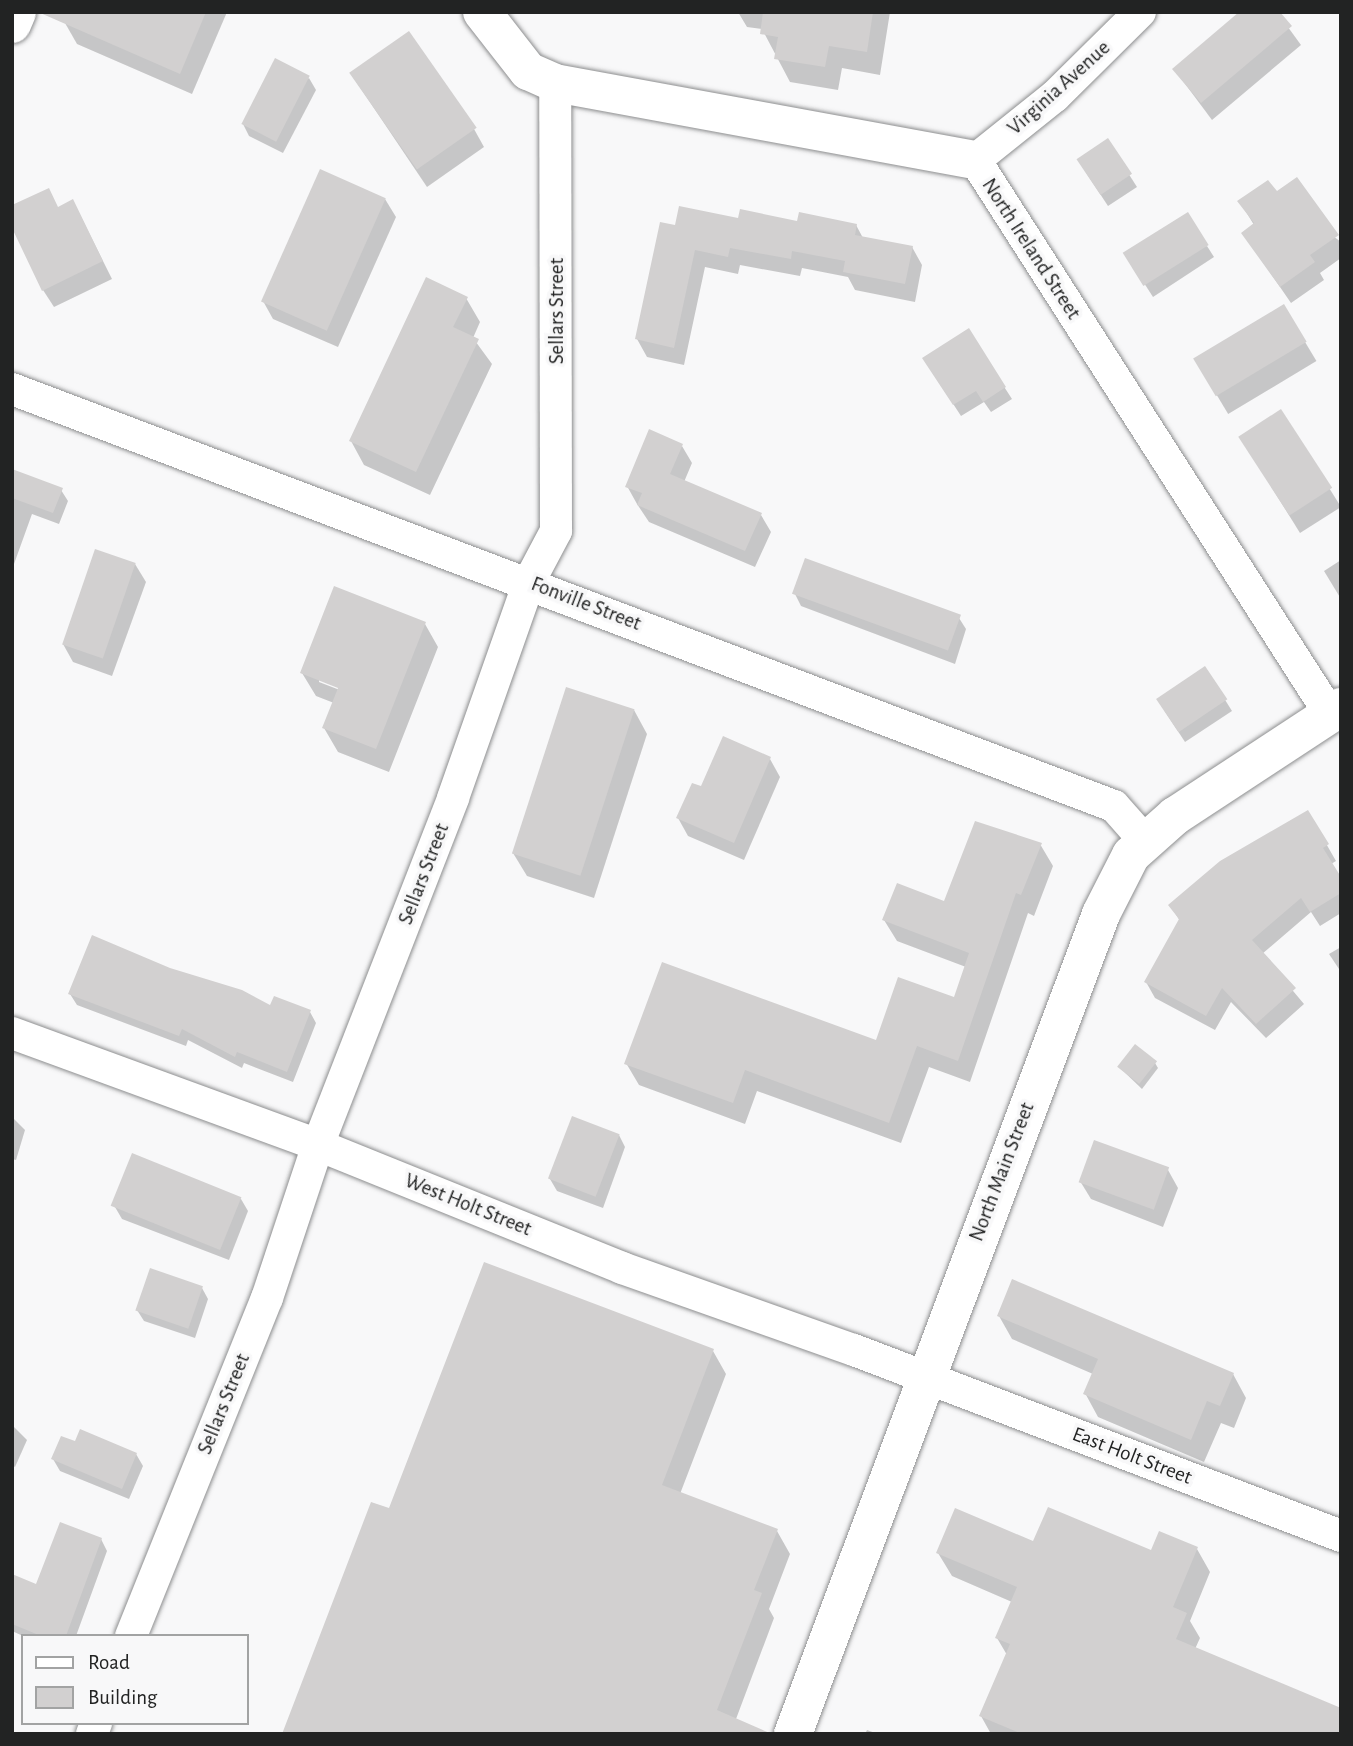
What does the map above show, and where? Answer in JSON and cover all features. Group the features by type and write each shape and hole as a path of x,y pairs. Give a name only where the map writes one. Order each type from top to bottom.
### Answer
{"street":[{"path":"12,24 17,12"},
{"name":"North Ireland Street","path":"482,12 528,71 555,83 975,160 1337,717"},
{"name":"Virginia Avenue","path":"975,160 1055,96 1140,12"},
{"name":"Sellars Street","path":"132,1634 267,1298 318,1145 453,798 529,582 559,522 555,83"},
{"name":"Fonville Street","path":"12,389 529,582 1114,806 1144,841"},
{"name":"North Main Street","path":"793,1734 924,1377 1101,914 1131,855 1144,841 1337,717"},
{"name":"West Holt Street","path":"12,1033 318,1145 622,1268 924,1377"},
{"name":"East Holt Street","path":"924,1377 1341,1535"}],"building":[{"path":"38,12 206,12 180,74"},
{"path":"763,12 873,12 867,52 829,46 825,67 774,59 778,37 760,34"},
{"path":"1239,12 1280,12 1292,26 1201,103 1172,69"},
{"path":"409,31 477,128 417,170 349,73"},
{"path":"275,58 310,76 276,142 241,124"},
{"path":"1108,138 1132,174 1101,195 1076,159"},
{"path":"320,169 386,198 327,331 261,301"},
{"path":"1297,177 1339,235 1310,255 1315,262 1280,287 1241,233 1254,223 1237,201 1268,180 1277,191"},
{"path":"49,188 58,207 73,199 103,261 42,291 12,228 12,205"},
{"path":"679,206 738,218 740,209 797,221 799,212 857,224 855,235 913,246 905,284 843,272 845,261 792,251 791,259 730,248 728,257 695,250 674,348 635,339 660,222 675,225"},
{"path":"1188,212 1209,245 1143,286 1123,253"},
{"path":"426,277 468,297 453,327 479,339 416,472 349,441"},
{"path":"1284,304 1307,342 1216,396 1193,359"},
{"path":"969,328 1006,387 983,402 976,391 953,405 922,358"},
{"path":"1281,409 1332,488 1289,516 1238,437"},
{"path":"649,429 683,444 670,474 762,513 745,551 637,505 642,493 625,487"},
{"path":"12,469 63,488 53,513 12,498"},
{"path":"95,549 136,563 103,658 62,644"},
{"path":"805,558 961,615 948,650 792,594"},
{"path":"334,586 426,622 376,749 322,728 338,688 300,673"},
{"path":"1205,666 1227,699 1178,732 1156,699"},
{"path":"566,687 634,709 580,876 512,853"},
{"path":"723,736 771,757 734,843 676,818 692,783 701,786"},
{"path":"1308,810 1329,844 1323,848 1341,877 1341,893 1310,912 1301,898 1252,940 1296,988 1256,1024 1222,988 1206,1016 1144,982 1179,919 1168,905 1220,861"},
{"path":"975,821 1042,843 1021,895 1016,893 958,1061 917,1046 889,1123 745,1070 733,1103 624,1064 662,962 876,1040 898,977 954,997 969,953 882,920 897,883 944,901"},
{"path":"92,935 170,968 242,990 270,1005 274,996 311,1010 287,1072 237,1052 235,1057 182,1029 179,1036 68,994"},
{"path":"1135,1044 1157,1061 1139,1084 1117,1067"},
{"path":"572,1116 620,1134 596,1197 548,1179"},
{"path":"1094,1140 1169,1167 1154,1210 1079,1182"},
{"path":"132,1153 241,1197 220,1250 111,1206"},
{"path":"484,1262 714,1349 662,1485 778,1529 754,1590 762,1593 717,1710 772,1734 282,1734 371,1502 389,1508"},
{"path":"150,1268 203,1286 188,1329 135,1311"},
{"path":"1012,1279 1234,1373 1220,1406 1207,1401 1191,1440 1083,1394 1098,1359 997,1316"},
{"path":"80,1429 137,1453 122,1489 51,1459 61,1436 75,1441"},
{"path":"1048,1507 1151,1550 1159,1531 1198,1547 1173,1607 1187,1613 1176,1639 1341,1708 1341,1734 1022,1734 979,1716 1010,1644 995,1638 1017,1587 936,1553 955,1508 1033,1541"},
{"path":"60,1522 102,1538 67,1634 36,1634 12,1624 12,1574 36,1584"}]}
